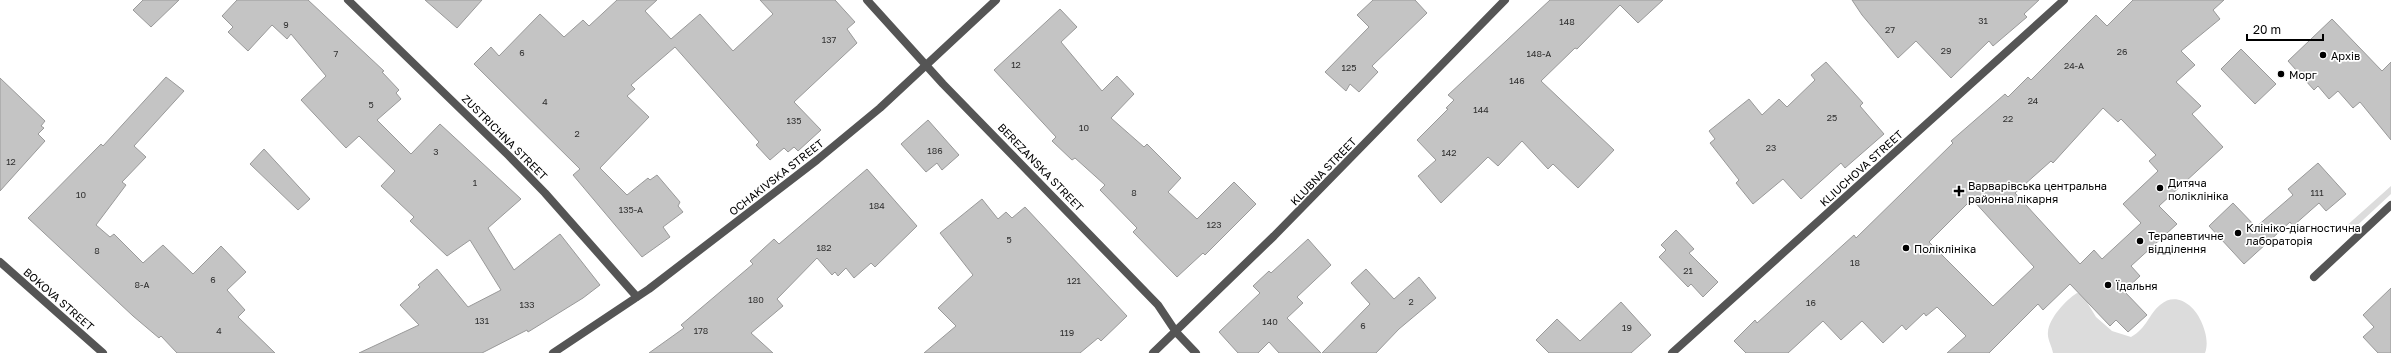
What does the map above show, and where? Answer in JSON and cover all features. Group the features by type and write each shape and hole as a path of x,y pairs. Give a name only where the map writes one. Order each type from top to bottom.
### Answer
{"street":[{"name":"ZUSTRICHNA STREET","path":"348,0 510,156 545,193 637,297"},
{"name":"BEREZANSKA STREET","path":"867,0 927,66 1158,305 1176,332 1196,353"},
{"name":"OCHAKIVSKA STREET","path":"553,353 637,297 872,116 996,0"},
{"name":"KLUBNA STREET","path":"1153,353 1274,236 1505,0"},
{"name":"KLIUCHOVA STREET","path":"1672,353 2064,0"},
{"path":"2314,277 2391,205"},
{"name":"BOKOVA STREET","path":"0,262 103,353"}],"shaded area":[{"path":"2391,186 2391,194 2349,233 2344,228"},
{"path":"2077,293 2082,294 2096,317 2112,331 2131,337 2141,329 2156,309 2166,301 2172,299 2184,302 2189,305 2198,315 2205,332 2207,340 2205,353 2053,353 2048,337 2051,321 2068,300"}],"building":[{"path":"143,0 179,0 151,27 133,10"},
{"path":"237,0 308,0 384,71 382,72 399,90 396,93 401,99 377,120 411,154 440,124 521,199 488,228 514,270 560,234 600,285 583,298 528,332 527,330 482,353 359,353 419,325 400,305 420,287 418,285 437,269 468,307 501,290 470,240 447,256 410,221 414,217 381,186 395,171 359,136 346,148 301,100 326,76 291,34 287,39 272,25 248,51 228,32 233,27 222,16"},
{"path":"425,0 482,0 457,28"},
{"path":"617,0 657,0 645,11 671,39 700,14 733,51 773,14 760,0 835,0 855,22 847,29 857,43 794,102 821,130 798,151 794,147 788,152 784,148 770,160 756,145 759,142 675,47 631,85 635,89 627,96 649,117 600,168 627,195 648,178 650,180 657,175 680,202 678,206 683,212 663,227 670,237 642,257 573,175 580,169 474,64 491,47 499,56 540,14 564,37 583,20 589,26"},
{"path":"1373,0 1415,0 1427,13 1372,66 1378,72 1359,92 1350,84 1346,91 1325,72 1369,27 1357,15"},
{"path":"1550,0 1663,0 1638,23 1620,5 1577,49 1575,48 1541,81 1614,150 1578,188 1553,164 1548,169 1522,141 1498,166 1488,157 1441,203 1418,176 1436,160 1417,140 1448,109 1446,108 1454,100 1448,95"},
{"path":"1852,0 2039,0 2024,14 2027,17 1993,46 1989,41 1951,78 1916,41 1898,58 1862,15"},
{"path":"2133,0 2224,0 2213,10 2220,19 2181,51 2195,65 2176,82 2201,106 2192,114 2223,147 2159,206 2177,224 2131,266 2140,276 2124,291 2147,315 2128,332 2116,320 2110,326 2070,284 2043,310 2038,304 1989,353 1947,353 1966,336 1937,307 1926,316 1924,313 1906,330 1902,325 1883,343 1862,321 1841,340 1823,321 1788,353 1746,353 1734,341 1755,320 1757,323 1854,235 1856,238 1953,143 1951,141 2005,94 2008,97 2028,77 2031,80 2096,15 2107,26","holes":["2103,108 2118,122 2121,119 2156,155 2149,161 2158,171 2123,204 2141,223 2102,259 2094,250 2080,264 2015,193 2051,161 2053,163","1972,199 2034,267 1993,306 1929,242"]},
{"path":"1060,9 1077,27 1061,42 1102,91 1117,76 1134,94 1111,118 1144,147 1147,144 1181,178 1168,192 1197,219 1234,182 1256,204 1205,255 1203,253 1177,277 1133,232 1137,228 1100,190 1105,185 1075,158 1072,160 1052,141 1056,137 994,70"},
{"path":"2332,19 2382,71 2391,62 2391,140 2360,102 2353,108 2338,91 2329,99 2318,86 2314,90 2288,61"},
{"path":"2241,49 2276,84 2255,104 2221,69"},
{"path":"1826,62 1863,103 1860,106 1884,134 1845,168 1841,163 1801,199 1783,179 1753,204 1736,183 1739,180 1710,143 1715,139 1709,131 1749,99 1762,115 1779,99 1787,107 1815,80 1811,75"},
{"path":"166,77 184,91 134,146 146,157 122,182 126,185 96,225 110,237 114,234 143,263 163,245 193,274 221,246 246,272 227,290 245,310 238,317 275,353 177,353 161,336 159,338 133,316 28,218 101,144 103,146"},
{"path":"0,78 45,121 41,126 44,128 38,134 45,141 0,191"},
{"path":"928,120 959,155 942,170 937,163 926,172 901,144"},
{"path":"264,149 310,199 298,210 250,164"},
{"path":"2318,163 2346,194 2326,211 2319,203 2293,226 2290,222 2244,264 2209,226 2233,203 2256,227 2293,195 2288,189"},
{"path":"867,169 917,226 875,267 871,263 854,278 846,268 838,276 835,272 832,275 817,258 777,299 783,306 751,333 773,353 649,353 684,328 681,325 753,264 750,261 774,239 779,244"},
{"path":"982,199 998,219 1006,212 1012,218 1025,207 1127,316 1101,341 1098,338 1080,353 924,353 956,326 938,308 973,275 940,233"},
{"path":"1676,230 1694,249 1689,253 1718,282 1703,297 1691,284 1688,287 1659,257 1666,250 1661,245"},
{"path":"1308,239 1331,265 1297,297 1303,303 1287,318 1321,353 1279,353 1269,342 1258,353 1238,353 1219,332 1260,293 1253,286 1269,271 1271,273"},
{"path":"1366,269 1394,299 1419,277 1436,298 1399,329 1376,353 1322,353 1370,304 1351,283"},
{"path":"2391,288 2391,353 2378,353 2363,337 2374,327 2363,315"},
{"path":"1621,302 1651,335 1631,353 1549,353 1536,340 1557,319 1580,341"}],"place":[{"name":"Архів","path":"2323,55"},
{"name":"Морг","path":"2281,74"},
{"name":"Дитяча поліклініка","path":"2160,188"},
{"name":"Варварівська центральна районна лікарня","path":"1959,191"},
{"name":"Клініко-діагностична лабораторія","path":"2238,233"},
{"name":"Терапевтичне відділення","path":"2140,241"},
{"name":"Поліклініка","path":"1906,248"},
{"name":"Їдальня","path":"2108,285"}]}
